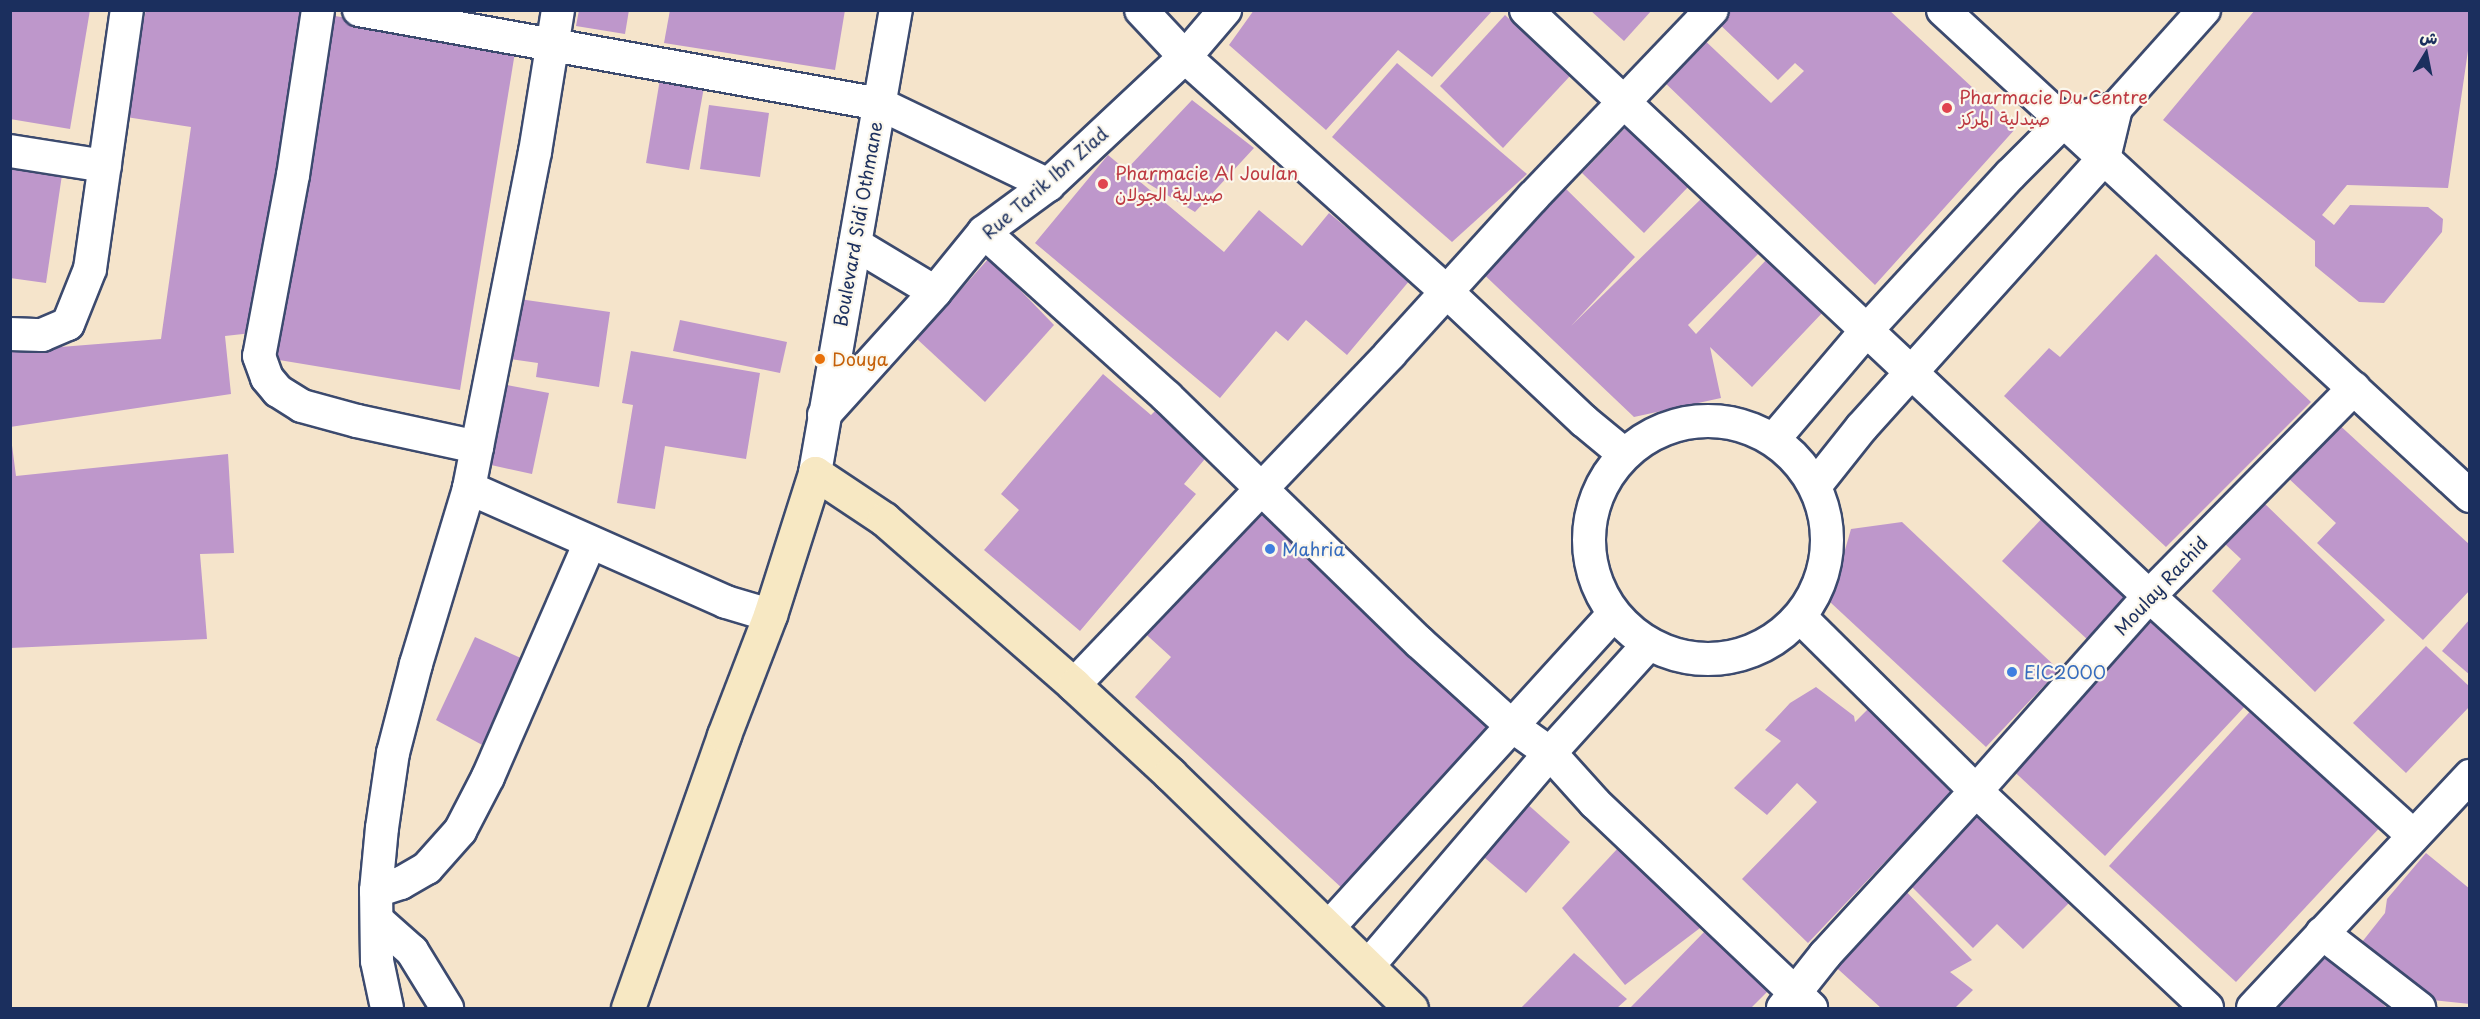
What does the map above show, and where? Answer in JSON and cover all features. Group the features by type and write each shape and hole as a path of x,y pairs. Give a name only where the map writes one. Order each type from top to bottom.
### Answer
{"street":[{"path":"10,334 42,335 68,324 90,269 127,10"},
{"path":"318,10 293,175 260,357 267,378 278,392 302,406 357,421 477,447"},
{"path":"359,10 880,104 1048,185"},
{"path":"387,1008 376,961 376,905 382,828 393,753 416,664 469,488 535,152 558,10"},
{"name":"Boulevard Sidi Othmane","path":"815,473 896,10"},
{"path":"1141,10 1185,57 1447,292 1584,421 1624,454"},
{"name":"Rue Tarik Ibn Ziad","path":"824,416 935,292 984,232 1048,185 1185,57 1225,10"},
{"path":"1526,10 2149,596 2413,835"},
{"path":"1074,686 1712,10"},
{"path":"1943,10 2469,496"},
{"path":"1815,486 1862,426 2104,158 2116,108 2204,10"},
{"path":"1774,440 1866,331 2010,175 2063,122 2116,108"},
{"path":"10,152 105,166"},
{"path":"984,232 1167,397 1419,642 1512,726 1550,753 1595,803 1797,1004"},
{"path":"855,244 935,292"},
{"name":"Moulay Rachid","path":"1797,1004 1825,955 1976,791 2149,596 2354,388"},
{"path":"1696,421 1737,424 1774,440 1797,460 1815,486 1825,512 1828,540 1826,558 1815,594 1800,617 1775,639 1745,653 1713,660 1680,656 1649,644 1614,614 1593,576 1588,532 1599,490 1624,454 1658,431 1696,421"},
{"path":"628,1008 723,735 770,615 815,473 884,519 1074,686 1329,927 1411,1008"},
{"path":"469,488 726,602 770,615"},
{"path":"376,905 401,883 427,868 459,831 488,777 590,542"},
{"path":"1329,927 1614,614"},
{"path":"1800,617 1976,791 2207,1008"},
{"path":"1368,966 1550,753 1649,644"},
{"path":"2253,1008 2469,776"},
{"path":"376,905 412,951 447,1008"},
{"path":"2322,933 2419,1008"}],"building":[{"path":"10,10 90,10 70,129 10,119"},
{"path":"146,10 306,10 252,333 225,336 231,394 10,427 10,351 161,339 191,127 126,117 130,21 143,23"},
{"path":"579,10 629,10 625,34 576,26"},
{"path":"670,10 845,10 835,70 664,43"},
{"path":"1254,10 1493,10 1432,77 1398,50 1326,130 1229,45"},
{"path":"1590,10 1652,10 1624,41"},
{"path":"1720,10 1889,10 2016,128 1875,285 1659,77 1699,35 1771,103 1804,71 1795,63 1778,80 1713,18"},
{"path":"2255,10 2470,10 2470,37 2448,188 2347,185 2322,215 2334,225 2350,205 2428,207 2443,219 2442,232 2384,303 2359,302 2315,266 2315,241 2163,120"},
{"path":"329,15 516,46 460,390 273,359"},
{"path":"1505,15 1570,76 1503,148 1440,86"},
{"path":"1397,63 1527,174 1452,242 1332,137"},
{"path":"660,79 704,87 689,170 646,163"},
{"path":"1192,100 1254,148 1195,212 1126,170"},
{"path":"709,105 769,113 760,177 700,169"},
{"path":"1627,126 1689,186 1644,233 1582,173"},
{"path":"1108,155 1224,252 1259,210 1302,246 1329,213 1410,280 1347,355 1306,320 1288,341 1276,331 1220,398 1035,243"},
{"path":"10,159 63,168 46,283 10,278"},
{"path":"1559,182 1635,257 1571,326 1704,196 1760,252 1688,325 1696,334 1768,258 1824,311 1752,387 1710,347 1721,398 1634,417 1475,266"},
{"path":"2156,254 2311,402 2166,547 2004,396 2049,348 2060,357"},
{"path":"989,258 1054,325 985,402 917,339"},
{"path":"519,299 610,312 599,387 536,377 538,363 510,359"},
{"path":"680,320 787,342 780,373 673,351"},
{"path":"631,351 760,373 746,459 665,446 655,509 617,503 633,405 622,403"},
{"path":"1103,374 1151,415 1156,410 1209,454 1184,484 1196,494 1080,631 984,550 1019,510 1001,494"},
{"path":"507,385 549,393 532,474 491,465"},
{"path":"2335,421 2470,545 2470,590 2423,640 2317,543 2336,523 2285,475"},
{"path":"10,430 16,476 228,454 234,553 200,554 207,639 10,648"},
{"path":"1259,500 1500,722 1344,890 1135,697 1171,657 1139,628"},
{"path":"2263,502 2385,620 2315,692 2212,591 2241,559 2224,543"},
{"path":"2045,515 2131,594 2088,640 2002,561"},
{"path":"1902,522 2059,670 1986,747 1830,602 1851,529"},
{"path":"2149,612 2247,704 2105,856 2005,763"},
{"path":"2470,619 2470,675 2442,651"},
{"path":"475,637 523,659 486,747 436,720"},
{"path":"2426,646 2470,687 2470,706 2406,773 2353,723"},
{"path":"1816,687 1854,716 1855,722 1868,709 1953,790 1808,943 1742,879 1817,802 1797,783 1767,815 1734,788 1781,741 1765,730 1790,703"},
{"path":"2255,706 2384,823 2236,982 2109,866"},
{"path":"1525,802 1570,842 1526,893 1478,852"},
{"path":"1974,809 2069,903 2023,949 1997,924 1973,948 1904,879"},
{"path":"1619,847 1700,928 1625,985 1562,908"},
{"path":"2426,853 2470,889 2470,1004 2432,1000 2362,942 2385,913 2387,899"},
{"path":"1898,883 1972,960 1950,972 1973,990 1955,1008 1881,1008 1829,961"},
{"path":"1707,929 1770,989 1751,1008 1630,1008"},
{"path":"2330,945 2380,985 2372,994 2387,1008 2279,1008 2273,1002"},
{"path":"1574,953 1627,999 1617,1008 1521,1008"}],"place":[{"name":"Pharmacie Du Centre صيدلية المركز","path":"1947,108"},
{"name":"Pharmacie Al Joulan صيدلية الجولان","path":"1103,184"},
{"name":"Douya","path":"820,359"},
{"name":"Mahria","path":"1270,549"},
{"name":"EIC2000","path":"2012,672"}]}
